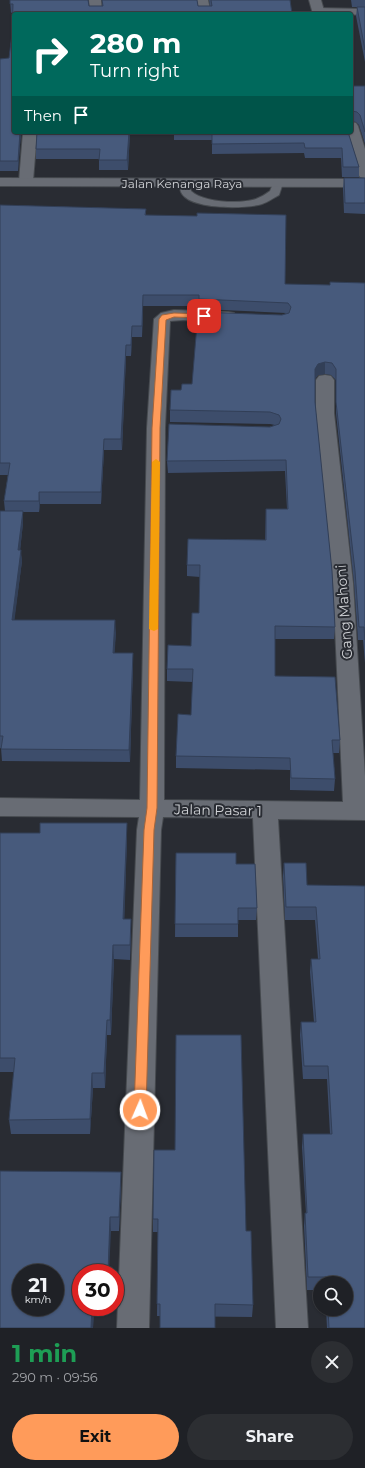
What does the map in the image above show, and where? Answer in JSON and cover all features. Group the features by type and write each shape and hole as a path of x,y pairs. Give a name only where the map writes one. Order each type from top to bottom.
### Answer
{"street":[{"path":"95,0 96,12"},
{"path":"202,0 205,12"},
{"path":"353,133 365,174"},
{"path":"26,182 30,134"},
{"name":"Jalan Kenanga Raya","path":"0,182 365,183"},
{"path":"133,1328 164,429 162,319 174,315 243,318"},
{"name":"Gang Mahoni","path":"325,380 325,413 343,583 360,811"},
{"name":"Jalan Pasar 1","path":"0,807 360,811"},
{"path":"265,811 292,1328"}],"lane":[{"path":"317,8 365,12"},
{"path":"185,183 186,192 195,199 206,203 259,202 275,193 278,183"}],"building":[{"path":"10,0 88,0 89,6 103,6 102,0 197,0 198,6 212,6 211,0 290,0 292,12 13,12 13,4 10,4"},
{"path":"357,7 365,7 365,50"},
{"path":"12,34 12,134 20,134 18,161 0,161 0,59 9,58"},
{"path":"353,86 365,86 365,132 360,115 357,112 353,111"},
{"path":"37,134 129,134 127,160 99,160 100,149 36,149"},
{"path":"212,134 349,134 359,167 343,167 342,148 305,148 304,143 212,144"},
{"path":"344,178 365,178 365,203 345,203"},
{"path":"0,205 146,209 145,215 197,216 197,213 286,215 285,284 330,285 330,282 365,283 365,640 364,627 359,627 355,571 336,402 336,369 332,363 325,362 318,364 315,369 315,402 332,571 335,627 275,626 275,676 335,677 340,740 332,740 335,779 291,778 290,758 176,756 178,714 191,715 193,669 167,669 168,645 191,646 192,613 199,613 200,565 187,565 188,539 266,540 266,509 288,509 286,460 167,461 169,424 270,427 279,424 281,419 279,415 270,412 170,410 171,390 181,390 182,384 192,384 198,312 282,315 289,313 291,307 288,303 199,299 199,295 143,295 142,326 132,326 131,345 126,345 121,439 104,439 101,492 39,492 39,501 4,501 10,463 0,463"},
{"path":"0,511 23,511 18,550 21,550 12,620 115,620 113,653 133,653 129,750 1,749 3,736 0,736"},
{"path":"40,823 127,823 123,919 131,919 130,945 113,945 110,1020 107,1020 104,1073 92,1073 90,1119 9,1120 15,1058 0,1058 0,833 40,833"},
{"path":"176,853 236,853 236,864 255,864 257,908 238,908 238,924 175,924"},
{"path":"284,863 306,863 307,885 365,886 365,1328 329,1328 328,1316 353,1316 353,1276 308,1277 305,1213 307,1213 303,1134 332,1134 328,1066 304,1066 301,1022 316,1022 311,959 320,959 316,907 286,907"},
{"path":"176,1035 241,1035 246,1231 251,1231 253,1305 215,1304 215,1328 160,1328 160,1304 157,1304 158,1219 153,1219 154,1150 175,1150"},
{"path":"0,1171 121,1172 119,1217 110,1217 108,1264 72,1264 72,1316 92,1316 91,1328 0,1328"}],"slow traffic":[{"path":"154,629 156,462"}],"route":[{"path":"140,1110 149,830 152,808 156,428 162,319 174,315 204,316"}]}
